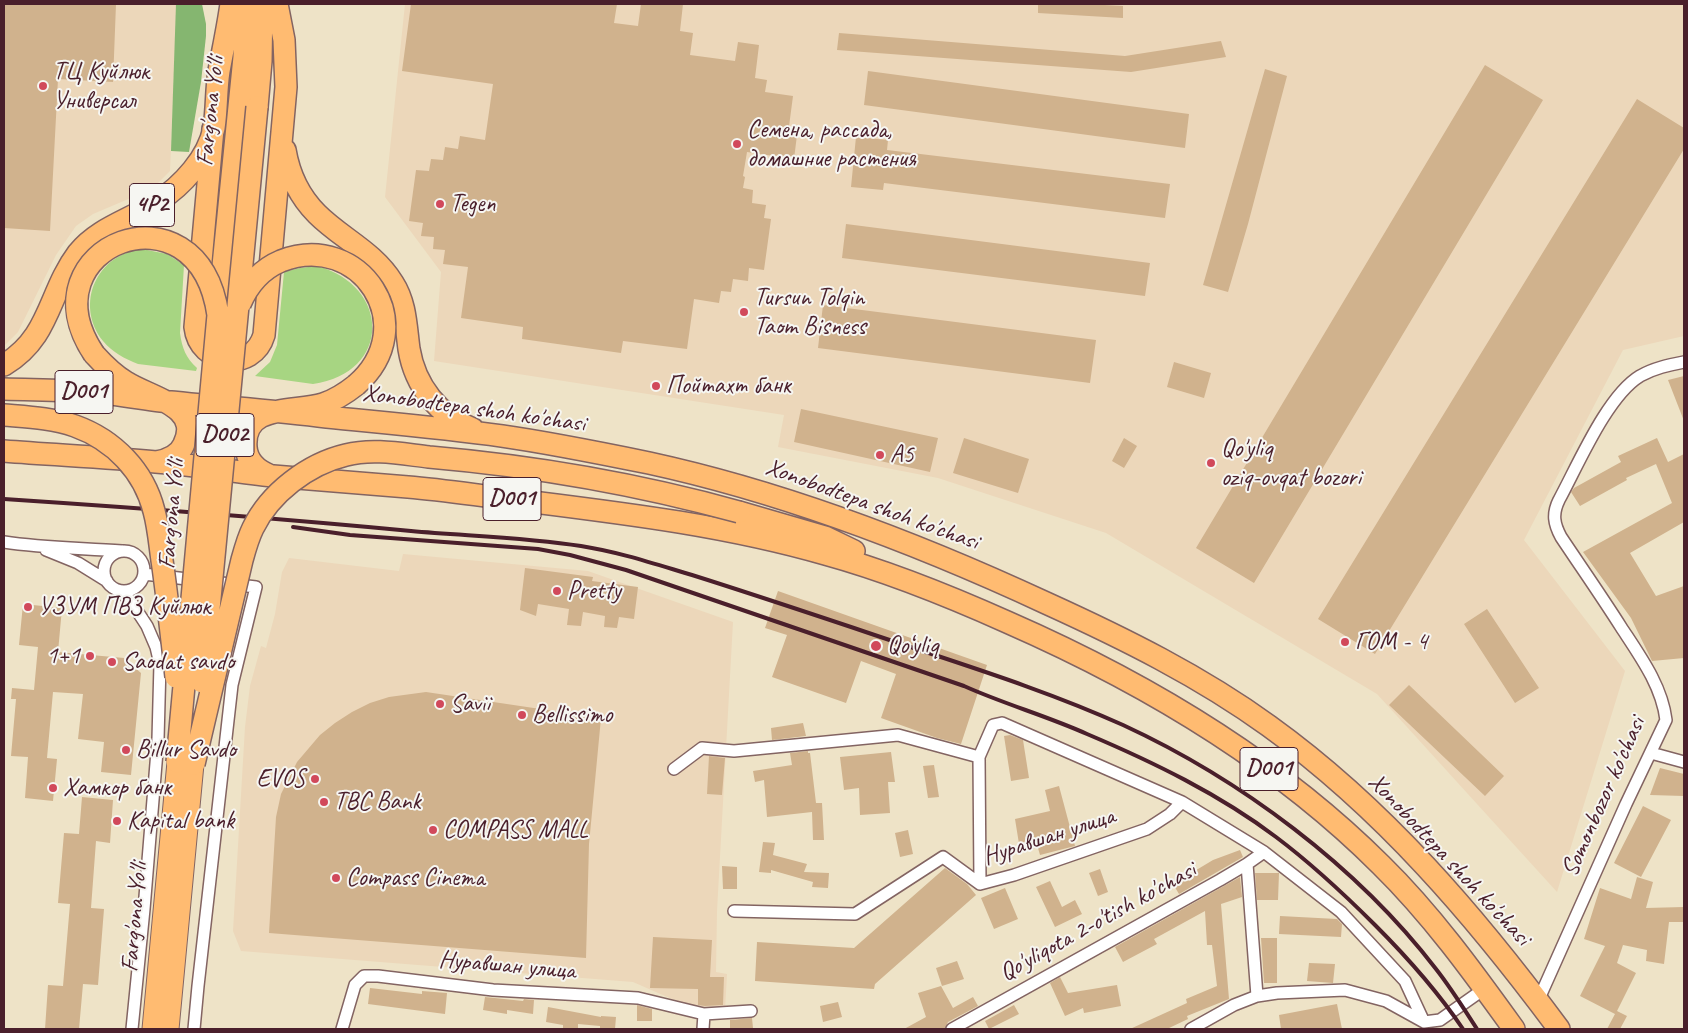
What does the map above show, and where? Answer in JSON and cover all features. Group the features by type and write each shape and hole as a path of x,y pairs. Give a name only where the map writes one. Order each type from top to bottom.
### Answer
{"highway":[{"name":"4P2","path":"4,365 20,354 34,340 67,271 82,248 104,230 148,208 172,191 197,163 214,129 219,73 231,4"},
{"name":"Farg'ona Yo'li","path":"186,763 248,106 246,4"},
{"name":"Farg'ona Yo'li","path":"248,106 261,53 262,4"},
{"path":"214,129 195,327 200,344 208,352 218,358 231,360 245,358 251,354 260,346 264,335 286,87 284,40 277,4"},
{"path":"282,127 289,167 301,194 318,215 374,260 394,285 404,310 412,361 417,377 426,393 443,411 464,426 502,436"},
{"path":"156,462 167,460 177,454 184,446 188,435 187,423 182,413 174,405 125,382 109,369 94,354 84,337 78,319 77,300 85,273 96,258 111,247 126,240 144,238 161,240 176,245 199,265 228,316 252,282 260,274 277,263 295,257 313,255 331,258 346,264 362,275 375,291 380,300 384,318 384,343 379,357 367,374 356,385 339,397 322,404 266,413 256,419 249,429 245,440 246,451 250,462 259,470 269,475"},
{"name":"Xonobodtepa shoh ko'chasi","path":"4,389 90,392 502,436 653,464 762,492 888,534 974,570 1160,657 1268,726 1331,775 1372,812 1432,874 1466,912 1559,1029"},
{"path":"4,415 57,421 91,432 113,446 125,458 147,491 156,519 167,596 186,763"},
{"name":"D001","path":"4,451 156,462 269,475 412,487 702,525 827,554 954,598 1054,643 1152,693 1232,744 1285,781 1335,822 1382,866 1424,912 1514,1029"},
{"path":"186,763 250,534 263,511 282,491 304,474 324,463 345,455 360,452 389,453 541,470 692,499 825,537 954,598"}],"main road":[{"name":"Farg'ona Yo'li","path":"152,1029 186,763"},
{"name":"Farg'ona Yo'li","path":"169,1029 186,763"}],"street":[{"name":"Somonbozor ko'chasi","path":"1538,1001 1626,804 1666,720 1659,693 1637,652 1561,537 1556,528 1554,513 1599,425 1617,397 1642,376 1660,368 1684,362"},
{"path":"4,542 39,547 75,547 128,552 139,558 144,568 144,574 137,586 131,590 117,590"},
{"path":"39,547 78,563 107,581 130,600 147,626 156,647 160,664 158,739 132,1029"},
{"path":"107,581 104,568 106,562 110,556 122,551"},
{"path":"144,574 256,587 232,685 194,1029"},
{"path":"160,681 179,660 188,656 198,655 208,658 221,667 228,675 232,685"},
{"path":"980,884 979,757 993,725 1002,723 1182,802 1264,852 1341,912 1405,981 1424,1022"},
{"path":"674,769 702,748 734,751 898,735 979,757"},
{"path":"1651,752 1684,762"},
{"name":"Нуравшан улица","path":"734,911 855,914 943,857 980,884 1014,875 1147,830 1170,814 1182,802"},
{"name":"Qo'yliqota 2-o'tish ko'chasi","path":"952,1029 1247,864 1264,852"},
{"path":"1247,864 1257,996"},
{"name":"Нуравшан улица","path":"342,1029 356,985 364,976 378,976 493,990 638,998 704,1014"},
{"path":"1190,1029 1234,1005 1257,996 1277,993 1345,990 1386,1001 1424,1022 1440,1020 1484,989"},
{"path":"703,1029 704,1014 751,1011"}],"shaded area":[{"path":"4,4 176,4 170,171 152,189 93,214 76,226 56,255 18,332 5,345"},
{"name":"Qo'yliq oziq-ovqat bozori","path":"405,4 1684,4 1684,336 1623,350 1524,540 1625,671 1557,892 1377,694 1106,533 938,478 778,447 784,415 434,361 441,272 385,197"},
{"path":"403,554 588,571 733,622 717,911 716,972 727,974 725,1011 697,1010 633,982 241,951 233,931 245,727 250,686 261,646 266,648 275,614 282,572 289,558 399,571"}],"green space":[{"path":"176,4 202,4 206,24 201,82 189,152 171,151"},
{"path":"142,249 167,254 184,265 180,333 185,352 197,368 196,371 133,362 110,349 95,327 91,312 91,297 95,283 102,271 113,260 126,253"},
{"path":"317,266 341,276 359,291 369,309 372,328 368,347 357,364 339,377 313,384 255,376 270,362 277,345 284,272"}],"building":[{"path":"4,4 116,4 113,82 58,79 50,231 4,228"},
{"path":"411,4 617,4 614,23 638,26 641,4 683,4 680,31 693,33 690,55 735,61 738,42 759,45 755,78 767,80 765,92 793,96 788,134 797,135 794,159 747,152 743,188 753,190 752,203 766,205 764,218 771,219 764,270 749,268 748,281 733,279 731,292 721,291 719,303 694,299 687,349 623,341 621,353 522,339 523,327 461,318 468,267 443,264 445,250 433,249 434,237 421,236 423,223 409,221 416,170 429,171 431,159 443,160 445,147 458,149 460,136 485,140 493,84 402,71"},
{"path":"1038,4 1123,6 1123,18 1038,13"},
{"path":"839,33 1125,56 1221,41 1226,57 1131,72 837,50"},
{"path":"1485,65 1543,100 1254,583 1196,548"},
{"path":"1265,69 1287,76 1228,292 1203,285"},
{"path":"868,71 1189,114 1185,148 864,105"},
{"path":"1637,99 1684,128 1684,149 1375,654 1318,619"},
{"path":"856,137 888,140 887,150 1170,184 1165,218 884,183 883,190 851,187"},
{"path":"846,224 1150,263 1145,296 842,258"},
{"path":"823,305 1096,340 1090,383 818,348"},
{"path":"1174,362 1211,373 1204,398 1167,387"},
{"path":"1684,376 1684,421 1668,380"},
{"path":"801,409 938,438 930,472 794,442"},
{"path":"964,438 1029,459 1018,493 953,473"},
{"path":"1124,438 1137,446 1124,468 1112,461"},
{"path":"1657,438 1668,462 1684,454 1684,522 1630,553 1656,596 1684,586 1684,658 1652,661 1631,618 1583,552 1672,503 1656,464 1626,478 1627,480 1580,506 1571,492 1574,488 1621,462 1618,456"},
{"name":"Pretty","path":"525,568 593,577 592,581 638,587 634,619 619,617 617,628 604,627 605,616 583,612 581,626 567,625 569,609 538,604 536,616 520,610"},
{"path":"778,591 987,665 961,744 937,738 881,718 896,674 861,661 846,703 772,677 787,635 765,628"},
{"path":"23,604 62,608 58,652 124,658 141,673 131,775 101,772 104,742 78,739 83,694 53,692 47,758 57,759 53,801 25,798 28,757 11,756 16,699 11,699 12,688 34,690 38,647 19,645"},
{"path":"1487,609 1539,688 1515,703 1464,624"},
{"path":"1409,685 1504,776 1485,796 1389,705"},
{"name":"COMPASS MALL","path":"426,692 601,718 589,844 586,958 269,933 276,817 281,794 297,762 320,735 352,712 370,703 389,697"},
{"path":"803,723 806,736 772,740 771,728"},
{"path":"1010,735 1023,740 1029,778 1011,781 1004,736"},
{"path":"808,751 810,753 816,803 822,803 824,840 813,840 812,812 767,817 764,780 755,782 753,771 792,765 790,753"},
{"path":"891,752 895,782 888,782 890,813 860,815 859,788 844,790 840,757"},
{"path":"709,756 725,758 722,795 707,794"},
{"path":"934,765 939,797 928,798 923,766"},
{"path":"1660,768 1684,774 1684,796 1650,795"},
{"path":"1059,786 1075,846 1040,855 1038,848 1020,850 1015,819 1050,811 1045,790"},
{"path":"82,797 113,800 110,843 96,841 91,908 104,909 98,985 83,984 79,1029 45,1029 48,985 63,986 70,904 58,903 64,833 79,834"},
{"path":"1643,806 1671,820 1641,877 1614,863"},
{"path":"908,830 913,854 900,857 895,833"},
{"path":"763,842 775,843 773,855 807,864 804,872 829,873 828,888 812,887 813,882 771,870 771,873 759,872"},
{"path":"1240,850 1243,857 1179,894 1173,884 1213,860"},
{"path":"722,866 737,867 737,889 723,889"},
{"path":"945,868 967,884 976,895 875,984 874,989 755,981 757,942 854,948"},
{"path":"1100,869 1108,892 1098,896 1089,873"},
{"path":"1255,873 1279,873 1278,900 1257,900"},
{"path":"1240,877 1242,897 1221,904 1229,999 1187,1016 1188,1019 1167,1029 1130,1029 1187,1003 1186,999 1217,986 1212,945 1207,945 1205,911 1154,939 1157,944 1123,962 1115,947"},
{"path":"1637,877 1653,882 1646,908 1684,907 1684,922 1669,922 1664,964 1646,961 1647,950 1623,945 1617,963 1636,973 1617,1011 1627,1016 1620,1029 1607,1029 1615,1014 1580,996 1605,946 1584,939 1600,888 1631,899"},
{"path":"1050,881 1062,907 1075,900 1082,914 1055,927 1036,887"},
{"path":"1005,888 1018,919 994,929 981,898"},
{"path":"1280,916 1337,919 1342,924 1341,937 1279,934"},
{"path":"653,937 712,940 710,977 724,977 723,1005 698,1005 698,989 650,988"},
{"path":"1261,938 1277,938 1277,983 1264,983"},
{"path":"957,961 964,979 942,986 936,968"},
{"path":"1309,963 1335,964 1333,983 1307,981"},
{"path":"1060,977 1068,993 1117,985 1121,1006 1084,1013 1083,1008 1065,1016 1050,983"},
{"path":"941,986 953,1008 973,997 978,1006 948,1022 945,1029 904,1029 926,1017 918,993"},
{"path":"370,988 422,994 422,991 447,993 445,1014 368,1004"},
{"path":"485,997 523,1001 524,999 534,1000 533,1014 507,1010 507,1014 483,1010"},
{"path":"838,1002 842,1017 823,1022 820,1006"},
{"path":"1337,1004 1342,1029 1281,1029 1279,1015"},
{"path":"637,1005 652,1009 652,1021 637,1021"},
{"path":"1014,1005 1019,1014 989,1029 985,1021"},
{"path":"548,1007 601,1017 616,1017 615,1029 600,1029 600,1026 578,1024 578,1029 563,1029 563,1025 546,1022"},
{"path":"752,1018 753,1028 730,1029 730,1020"}],"railway":[{"path":"4,499 517,539 560,543 595,549 712,581 1024,685 1123,725 1167,747 1210,771 1294,829 1333,861 1405,931 1442,976 1477,1029"},
{"path":"293,527 350,535 538,549 570,555 626,570 964,686 1072,728 1136,756 1209,793 1254,821 1289,847 1340,891 1387,937 1433,988 1463,1029"}],"place":[{"name":"ТЦ Куйлюк Универсал","path":"43,86"},
{"name":"Семена, рассада, домашние растения","path":"737,144"},
{"name":"Tegen","path":"440,204"},
{"name":"Tursun Tolqin Taom Bisness","path":"744,312"},
{"name":"Пойтахт банк","path":"656,386"},
{"name":"А5","path":"880,455"},
{"name":"Qo'yliq oziq-ovqat bozori","path":"1211,463"},
{"name":"Pretty","path":"557,591"},
{"name":"УЗУМ ПВЗ Куйлюк","path":"28,607"},
{"name":"ГОМ - 4","path":"1345,642"},
{"name":"Qo‘yliq","path":"876,646"},
{"name":"1+1","path":"90,656"},
{"name":"Saodat savdo","path":"112,662"},
{"name":"Savii","path":"440,704"},
{"name":"Bellissimo","path":"522,715"},
{"name":"Billur Savdo","path":"126,750"},
{"name":"EVOS","path":"315,779"},
{"name":"Хамкор банк","path":"53,788"},
{"name":"TBC Bank","path":"324,802"},
{"name":"Kapital bank","path":"117,821"},
{"name":"COMPASS MALL","path":"433,830"},
{"name":"Compass Cinema","path":"336,878"}]}
